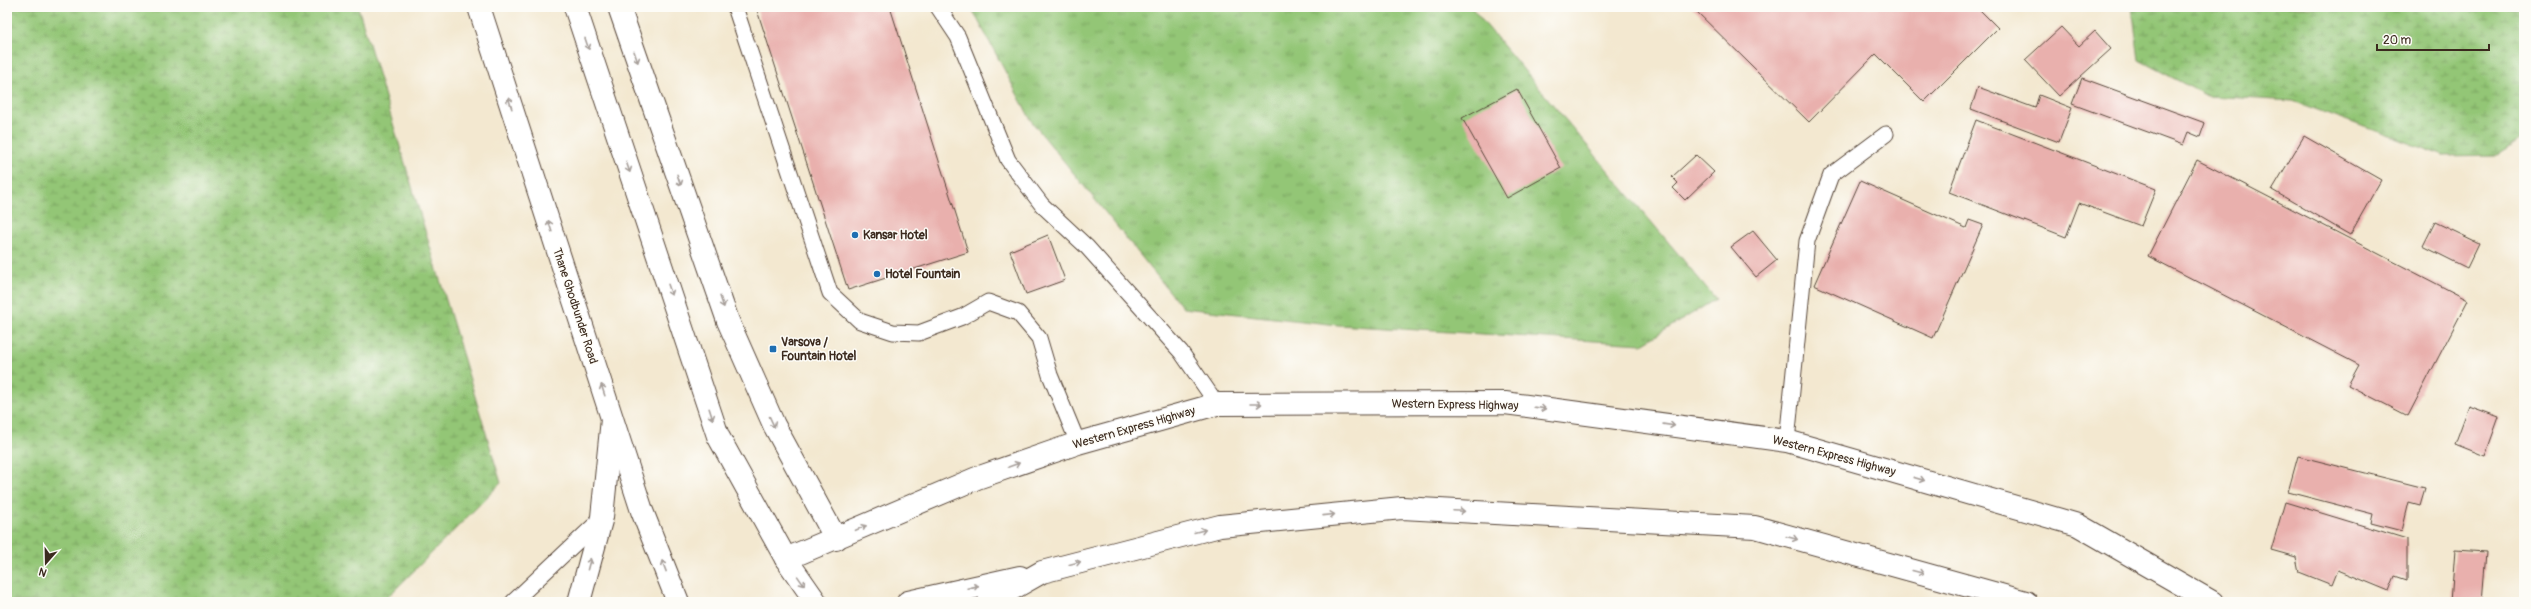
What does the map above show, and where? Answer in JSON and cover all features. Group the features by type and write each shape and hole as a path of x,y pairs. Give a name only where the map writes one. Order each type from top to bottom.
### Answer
{"main road":[{"name":"Thane Ghodbunder Road","path":"479,7 642,511 678,602"},
{"path":"575,7 718,436 786,559 816,602"},
{"path":"619,7 728,321 774,425 836,538"},
{"name":"Western Express Highway","path":"786,559 977,478 1078,443 1218,404 1505,403 1787,441 2078,525 2212,602"},
{"path":"579,602 602,517 612,420"},
{"path":"908,602 1042,572 1220,526 1402,508 1755,527 2026,602"},
{"path":"989,602 1042,572"}],"lane":[{"path":"735,7 830,293 860,322 893,332 920,333 962,317 988,302 1018,313 1039,338 1050,375 1078,443"},
{"path":"938,7 958,37 1008,160 1042,205 1087,247 1181,352 1218,404"},
{"path":"1787,441 1807,241 1831,175 1886,134"},
{"path":"513,602 602,517"}],"green space":[{"path":"7,7 358,7 501,483 383,602 7,602"},
{"path":"971,7 1471,7 1716,299 1642,344 1338,325 1183,308 1032,122"},
{"path":"2132,7 2524,7 2524,138 2496,155 2444,156 2293,101 2207,96 2139,60"}],"building":[{"path":"756,7 890,7 968,252 848,290"},
{"path":"1692,7 1977,7 1998,28 1924,102 1876,54 1809,122"},
{"path":"2061,27 2079,46 2095,31 2111,49 2059,96 2025,60"},
{"path":"2082,78 2205,123 2200,137 2188,132 2183,145 2072,104"},
{"path":"1978,87 2035,108 2039,95 2072,108 2059,142 1971,109"},
{"path":"1517,89 1561,168 1507,198 1462,118"},
{"path":"1976,120 2156,189 2141,226 2079,203 2066,237 1949,192"},
{"path":"2304,136 2381,180 2350,235 2272,190"},
{"path":"1696,155 1714,172 1685,200 1673,188 1678,183 1672,177"},
{"path":"2197,160 2468,300 2408,416 2348,385 2359,365 2148,256"},
{"path":"1860,181 1966,228 1969,220 1983,225 1933,338 1814,285"},
{"path":"2435,222 2479,243 2467,268 2423,246"},
{"path":"1753,231 1777,260 1756,277 1731,247"},
{"path":"1048,235 1065,280 1026,294 1010,251"},
{"path":"2469,406 2499,417 2485,456 2455,444"},
{"path":"2298,456 2425,488 2420,505 2409,502 2402,531 2371,523 2373,514 2288,492"},
{"path":"2285,502 2407,539 2407,580 2395,576 2389,591 2338,570 2332,585 2299,572 2296,557 2271,550"},
{"path":"2455,550 2486,552 2482,602 2451,602"}],"place":[{"name":"Kansar Hotel","path":"855,235"},
{"name":"Hotel Fountain","path":"877,274"},
{"name":"Varsova / Fountain Hotel","path":"773,349"}]}
